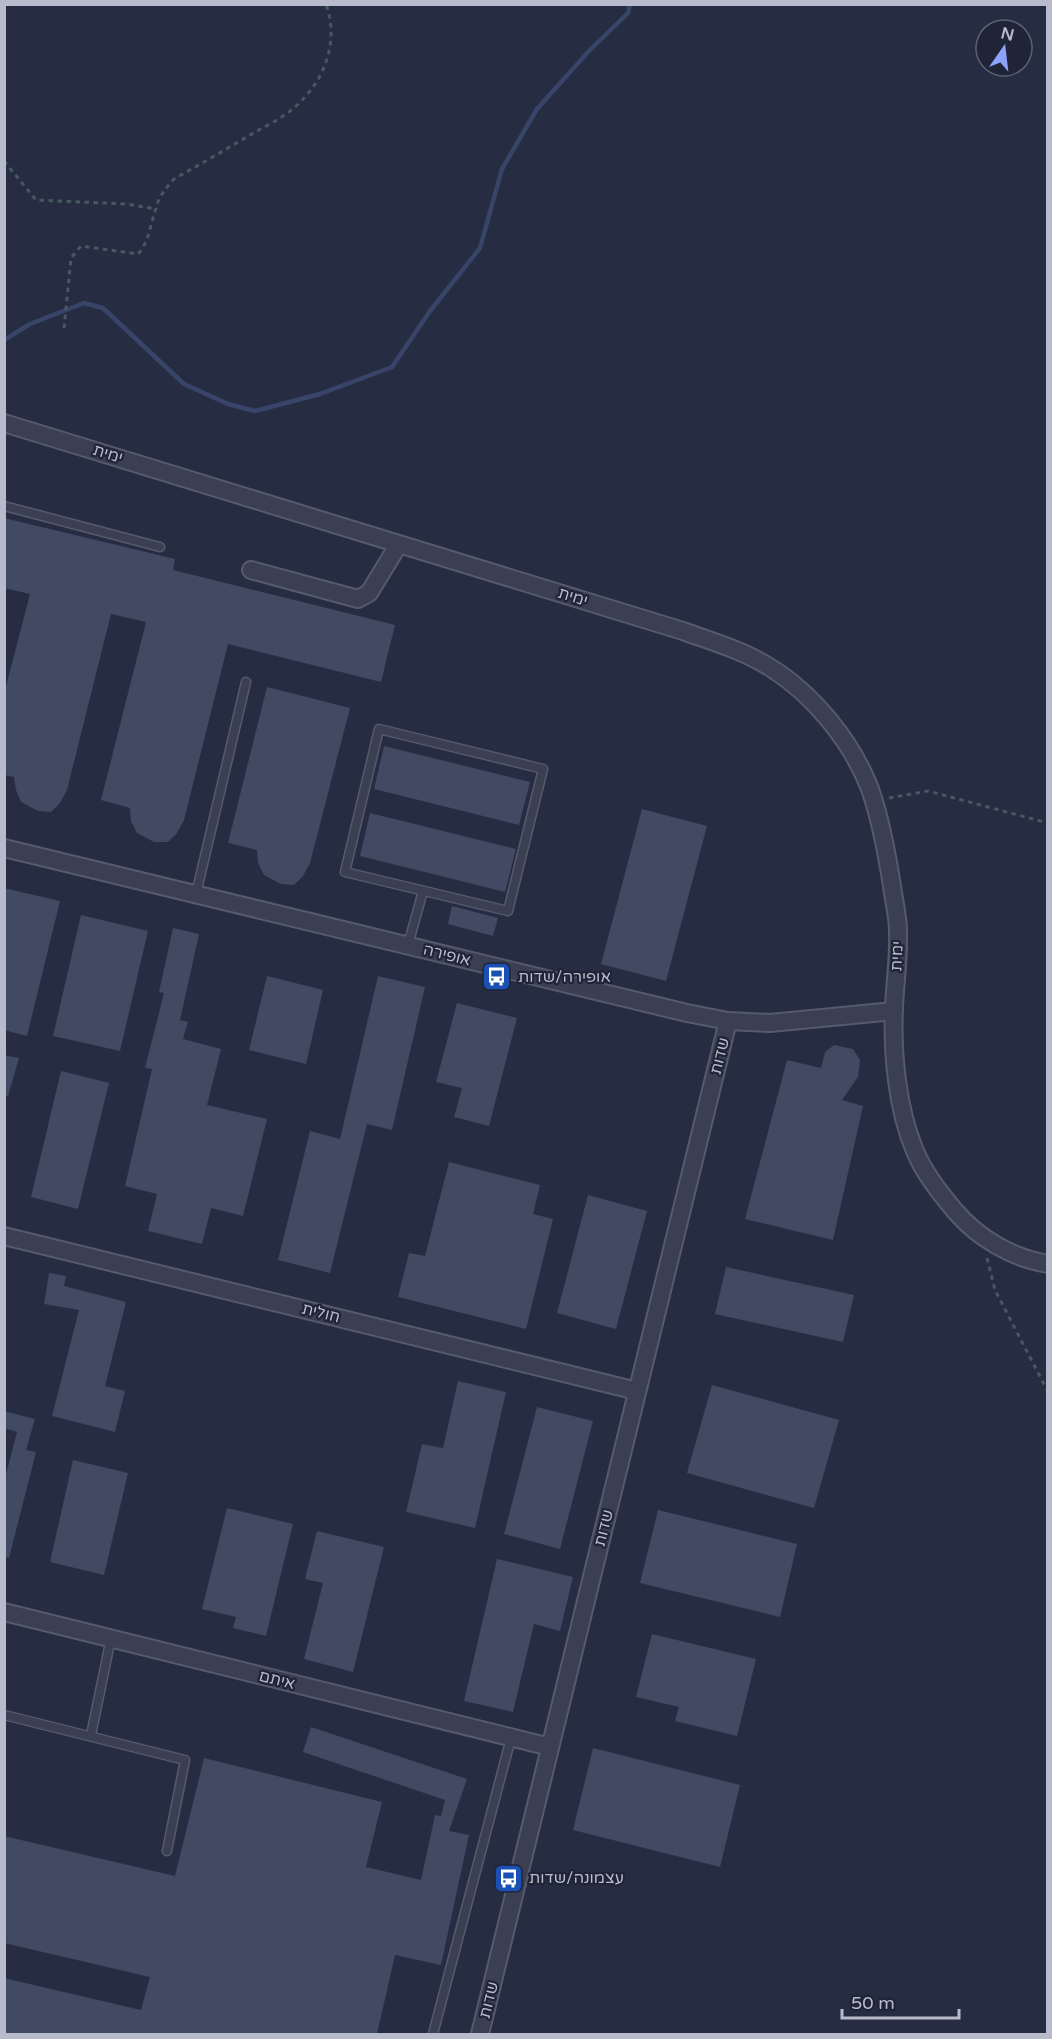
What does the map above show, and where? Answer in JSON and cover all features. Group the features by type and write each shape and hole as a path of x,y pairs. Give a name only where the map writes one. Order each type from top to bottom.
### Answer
{"street":[{"name":"ימית","path":"4,423 683,631 735,650 771,668 804,694 829,722 853,755 873,800 888,855 898,931 894,1011 897,1087 915,1151 937,1189 968,1226 1002,1249 1047,1264"},
{"path":"251,570 358,599 369,593 399,544"},
{"name":"אופירה","path":"4,848 687,1013 729,1021 770,1023 894,1011"},
{"name":"שדות","path":"480,2034 729,1021"},
{"name":"חולית","path":"4,1236 637,1390"},
{"name":"איתם","path":"4,1612 550,1747"}],"lane":[{"path":"4,506 160,547"},
{"path":"195,894 246,682"},
{"path":"379,729 543,769 508,911 423,891 345,872 379,729"},
{"path":"408,945 423,891"},
{"path":"91,1736 111,1638"},
{"path":"4,1715 184,1760 167,1851"},
{"path":"433,2034 511,1738"}],"path":[{"path":"64,328 71,258 81,246 138,254 146,244 163,191 174,179 286,114 306,97 317,82 332,43 326,4"},
{"path":"4,161 36,200 128,204 156,208"},
{"path":"873,800 928,791 1047,823"},
{"path":"987,1258 994,1290 1047,1392"}],"building":[{"path":"4,518 175,559 173,570 395,625 381,682 228,644 184,820 177,833 168,842 154,842 137,833 131,821 130,808 101,800 146,622 111,614 67,790 60,803 51,812 38,811 21,802 14,777 4,775 4,694 30,594 4,588"},
{"path":"267,687 350,708 310,863 303,876 294,885 281,884 264,875 258,863 257,850 228,843"},
{"path":"384,746 530,782 519,825 374,789"},
{"path":"642,809 707,826 666,981 601,964"},
{"path":"370,813 516,849 505,892 360,856"},
{"path":"4,888 60,901 27,1036 4,1030"},
{"path":"452,906 498,918 493,936 448,924"},
{"path":"81,915 148,931 120,1051 53,1036"},
{"path":"173,928 199,934 180,1020 188,1022 183,1039 221,1049 207,1105 267,1119 243,1216 211,1208 202,1244 148,1231 157,1194 125,1186 152,1069 145,1068 164,993 159,992"},
{"path":"267,976 323,990 306,1064 249,1050"},
{"path":"378,976 425,987 392,1130 367,1124 330,1273 278,1260 310,1131 340,1139"},
{"path":"457,1003 517,1018 489,1126 454,1117 462,1088 436,1082"},
{"path":"834,1045 853,1049 860,1060 858,1077 842,1100 863,1106 833,1240 745,1219 787,1060 821,1068 825,1052"},
{"path":"4,1055 19,1058 8,1096 4,1095"},
{"path":"61,1071 109,1083 78,1209 31,1197"},
{"path":"449,1162 540,1185 533,1214 553,1219 526,1329 398,1297 409,1253 425,1256"},
{"path":"588,1195 647,1211 616,1329 557,1313"},
{"path":"726,1267 854,1295 843,1342 715,1314"},
{"path":"49,1273 66,1276 64,1286 126,1302 105,1386 125,1391 115,1432 52,1416 79,1310 44,1304"},
{"path":"458,1381 506,1392 475,1528 406,1512 422,1444 443,1448"},
{"path":"712,1385 839,1420 814,1508 687,1473"},
{"path":"537,1407 593,1421 560,1549 504,1534"},
{"path":"4,1411 35,1419 26,1450 36,1452 9,1558 4,1557 4,1482 17,1432 4,1428"},
{"path":"73,1460 128,1473 104,1575 50,1562"},
{"path":"227,1508 293,1524 266,1636 233,1628 236,1617 202,1609"},
{"path":"658,1510 797,1544 780,1617 640,1583"},
{"path":"317,1531 384,1547 353,1672 304,1659 323,1583 305,1579"},
{"path":"497,1559 573,1577 560,1631 534,1624 513,1712 464,1701"},
{"path":"652,1634 756,1659 737,1736 675,1721 679,1707 636,1697"},
{"path":"311,1727 467,1779 449,1831 469,1835 441,1965 395,1955 377,2034 4,2034 4,1978 141,2010 150,1977 4,1943 4,1836 175,1876 204,1758 382,1802 366,1867 421,1880 435,1815 441,1816 445,1800 303,1752"},
{"path":"593,1748 740,1785 720,1867 573,1830"}],"waterway":[{"path":"4,340 30,324 84,303 103,308 184,384 228,404 255,411 320,394 392,367 430,311 480,248 502,169 537,109 588,52 628,13 630,4"}],"place":[{"name":"אופירה/שדות","path":"497,977"},
{"name":"עצמונה/שדות","path":"508,1878"}]}
